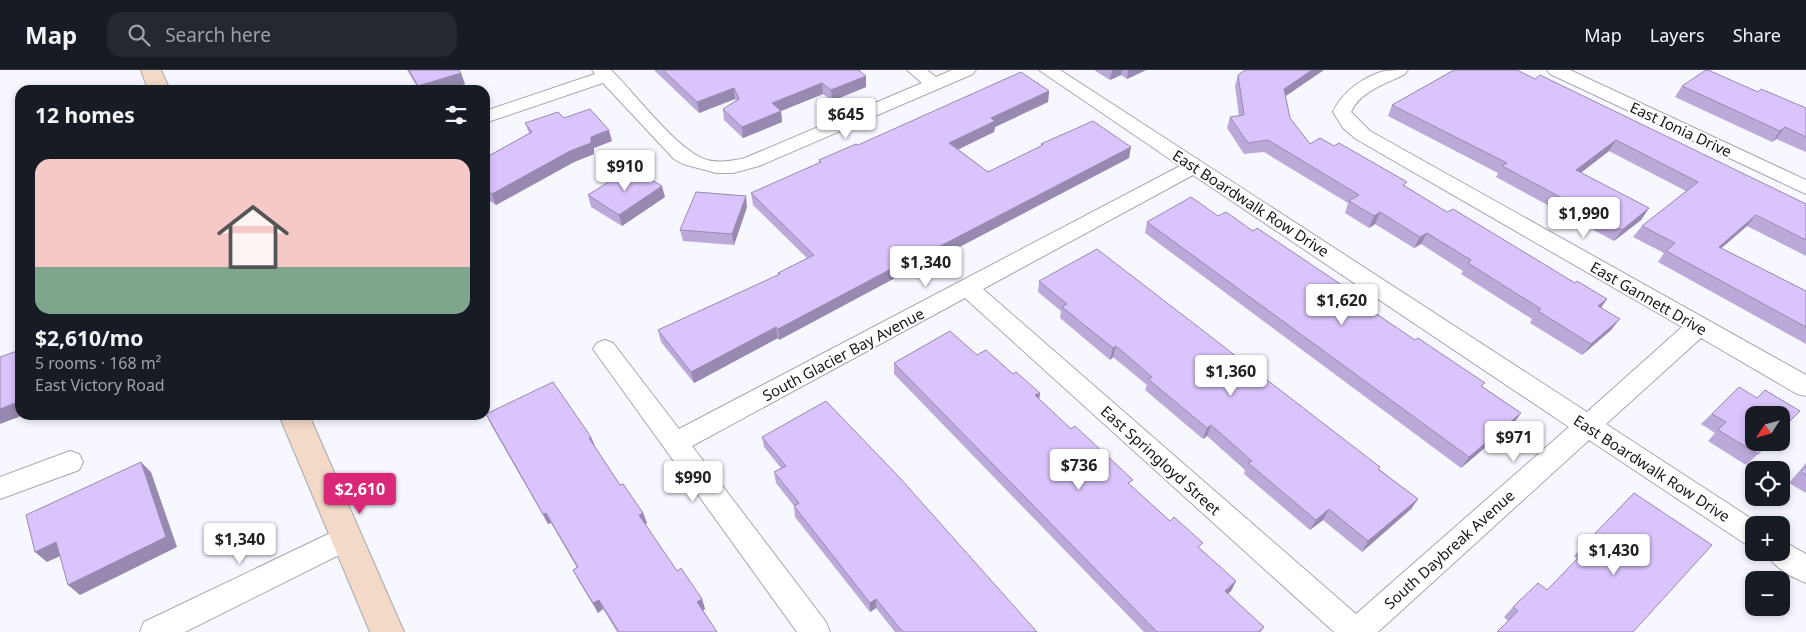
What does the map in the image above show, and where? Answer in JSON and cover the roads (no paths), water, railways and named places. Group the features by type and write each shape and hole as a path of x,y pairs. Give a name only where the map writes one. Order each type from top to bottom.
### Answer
{"main road":[{"path":"150,70 157,85"},
{"path":"296,420 345,538 387,632"}],"street":[{"path":"916,70 935,84"},
{"path":"490,115 604,73 682,155 696,164 714,168 734,168 968,70"},
{"name":"East Boardwalk Row Drive","path":"1048,70 1745,529"},
{"name":"East Gannett Drive","path":"1399,70 1352,96 1345,102 1342,112 1350,124 1363,135 1806,387"},
{"name":"East Ionia Drive","path":"1556,70 1806,188"},
{"name":"South Glacier Bay Avenue","path":"675,443 1195,166"},
{"name":"East Springloyd Street","path":"968,288 1356,632"},
{"name":"South Daybreak Avenue","path":"1356,632 1699,326"},
{"path":"605,349 814,632"},
{"path":"0,488 70,462"},
{"path":"155,632 345,538"},
{"path":"1790,559 1806,570"}]}
